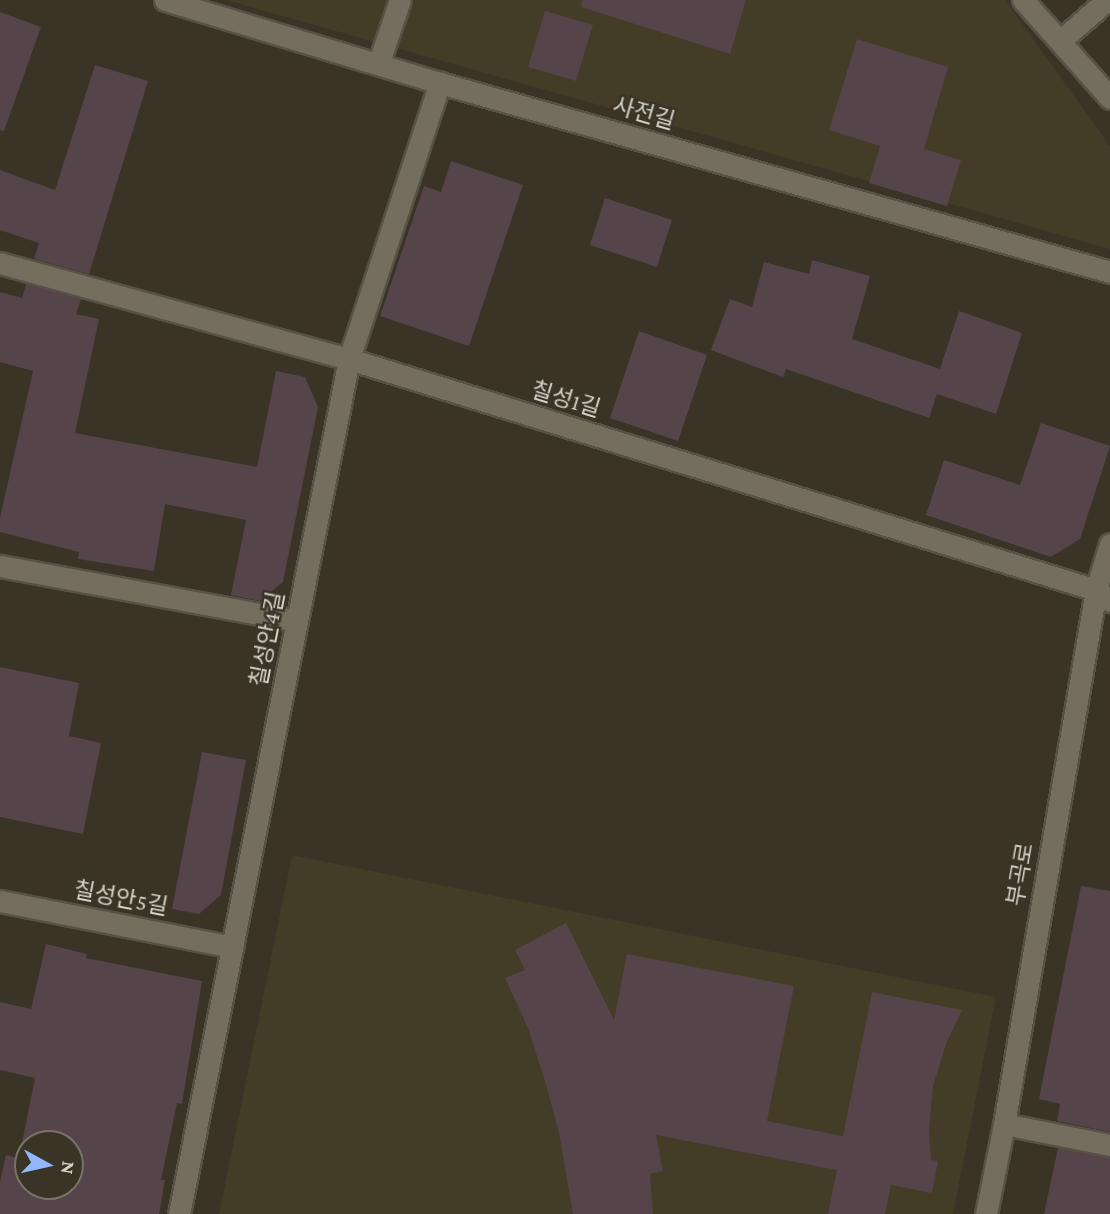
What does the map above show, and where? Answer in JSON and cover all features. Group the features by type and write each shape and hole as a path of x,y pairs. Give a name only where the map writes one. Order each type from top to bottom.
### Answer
{"street":[{"name":"사전길","path":"165,0 379,62 440,83 1110,272"},
{"path":"379,62 400,0"},
{"path":"1023,0 1110,98"},
{"path":"1060,41 1107,0"},
{"name":"칠성안4길","path":"179,1214 349,359 440,83"},
{"name":"칠성1길","path":"0,263 349,359 1103,596"},
{"name":"부곡로","path":"986,1214 1103,596 1110,544"},
{"path":"0,566 297,621"},
{"name":"칠성안5길","path":"0,901 233,947"},
{"path":"1004,1124 1110,1145"}],"shaded area":[{"path":"226,0 1005,0 1110,146 1110,249"},
{"path":"292,855 996,997 953,1214 219,1214"}],"building":[{"path":"582,0 746,0 730,54 581,7"},
{"path":"545,11 593,25 576,81 528,67"},
{"path":"0,12 41,27 4,131 0,130"},
{"path":"857,39 948,67 924,149 961,160 947,206 869,183 880,146 829,130"},
{"path":"95,65 148,81 89,274 34,259 39,243 0,230 0,170 55,190"},
{"path":"451,161 523,185 469,346 380,316 424,186 441,192"},
{"path":"605,198 672,220 657,267 590,245"},
{"path":"812,260 870,276 852,339 940,369 959,311 1022,333 996,414 937,394 929,418 786,369 783,377 711,350 730,299 752,307 764,262 809,274"},
{"path":"26,284 81,299 76,314 99,319 75,433 257,467 276,371 305,377 318,407 283,582 260,601 231,595 246,520 165,504 154,571 78,559 79,552 0,532 0,518 33,371 0,362 0,292 22,298"},
{"path":"639,331 707,355 678,441 610,418"},
{"path":"1041,423 1110,446 1080,539 1051,557 926,515 944,460 1020,485"},
{"path":"0,667 79,683 69,736 101,743 83,834 0,817"},
{"path":"202,752 246,760 221,895 199,914 172,909"},
{"path":"1081,886 1110,891 1110,1132 1057,1121 1060,1104 1039,1099"},
{"path":"566,923 614,1020 627,954 794,986 767,1121 843,1136 872,992 962,1010 946,1044 933,1086 929,1131 931,1160 938,1161 932,1193 891,1185 885,1214 828,1214 837,1170 656,1135 663,1171 650,1174 653,1214 573,1214 559,1133 545,1081 528,1028 505,978 525,970 515,950"},
{"path":"46,944 87,954 86,958 202,981 182,1104 177,1103 161,1180 165,1180 159,1214 0,1214 0,1182 6,1155 14,1157 14,1200 84,1200 84,1130 25,1130 35,1078 0,1070 0,1002 31,1009"},
{"path":"1058,1148 1110,1158 1110,1214 1044,1214"}]}
